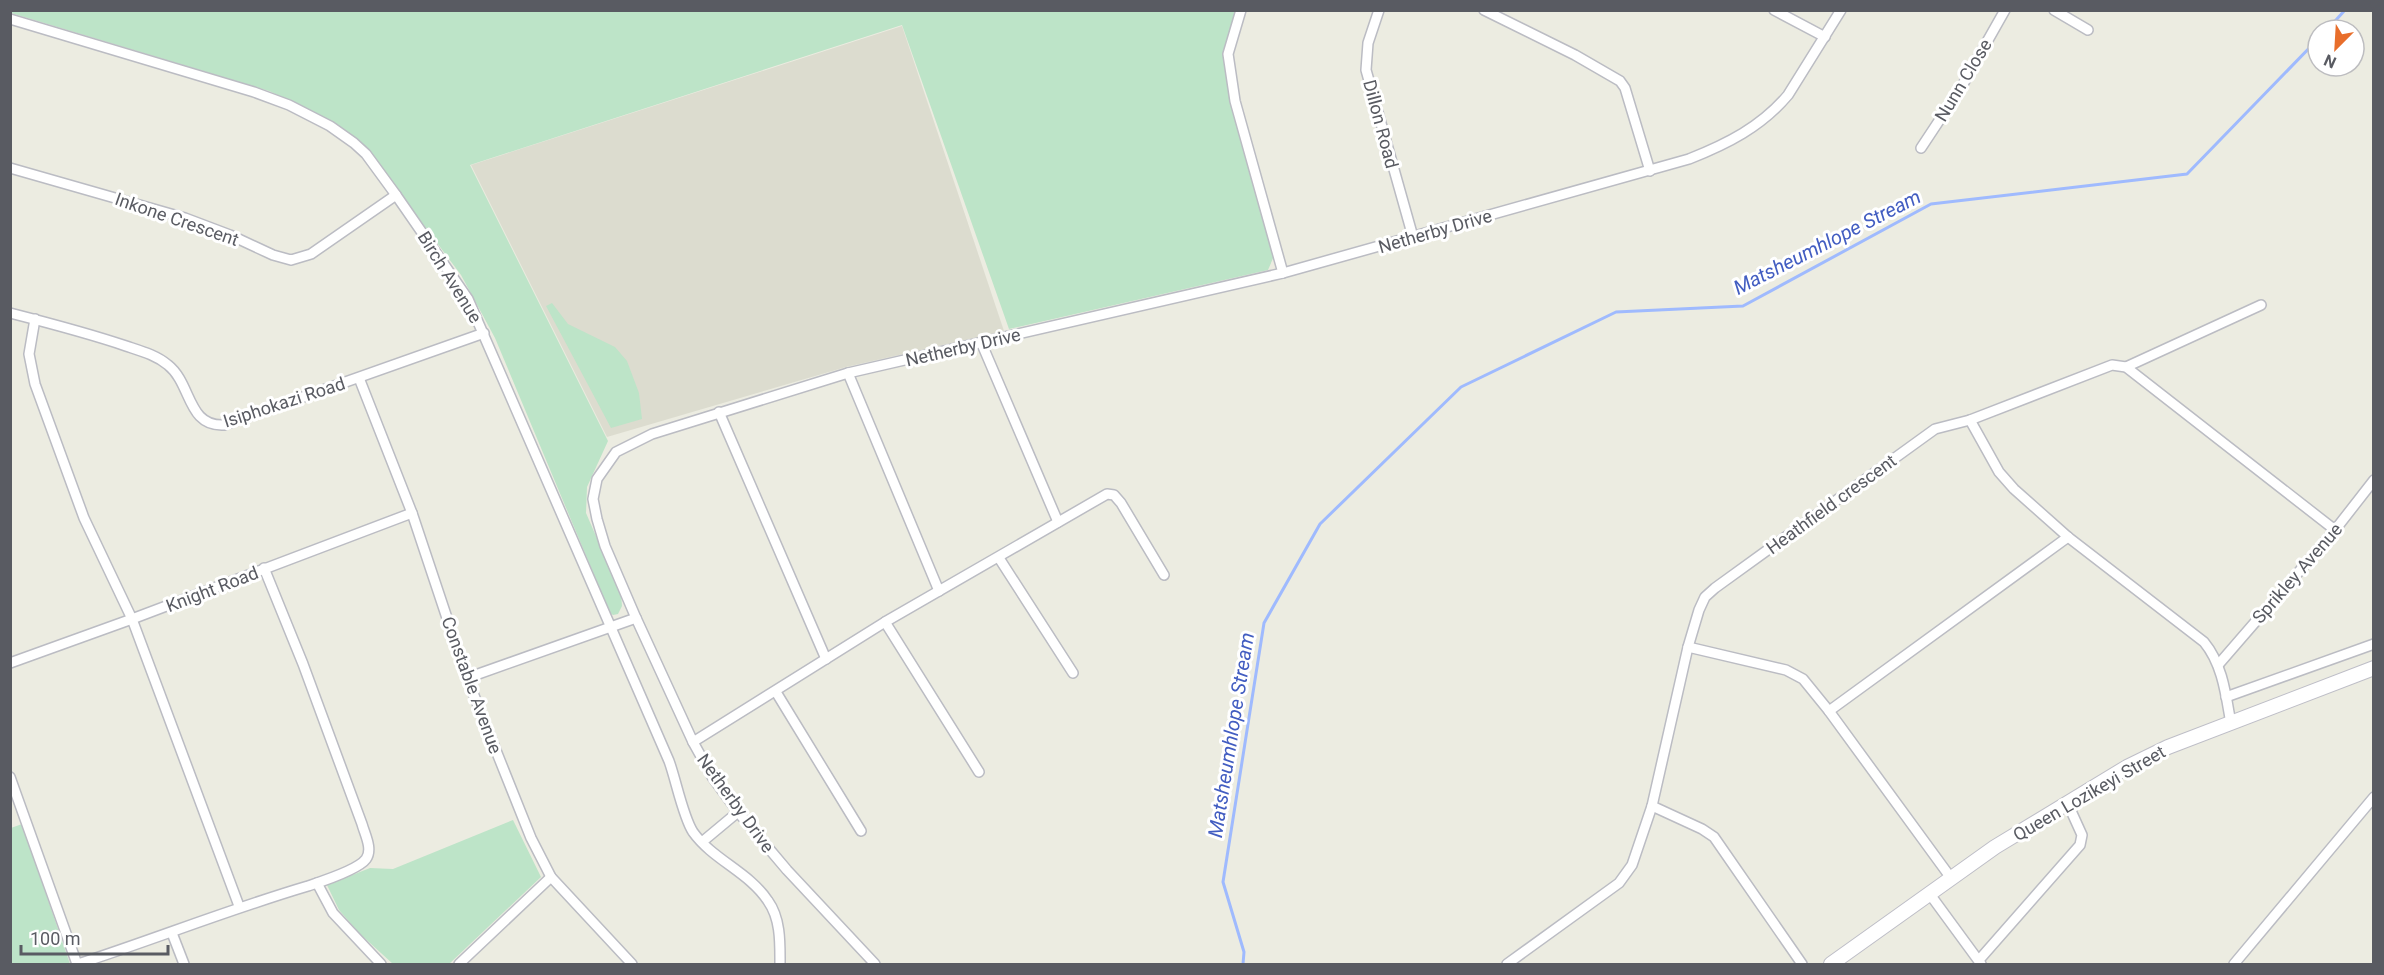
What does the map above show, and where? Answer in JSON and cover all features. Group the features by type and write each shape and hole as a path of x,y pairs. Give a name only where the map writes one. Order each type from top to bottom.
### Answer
{"main road":[{"name":"Queen Lozikeyi Street","path":"1831,964 1950,878 2067,802 2127,767 2168,747 2373,668"}],"street":[{"path":"1241,10 1228,54 1235,101 1283,273"},
{"name":"Dillon Road","path":"1379,10 1368,43 1366,70 1413,237"},
{"path":"1484,10 1575,55 1620,81 1625,88 1650,171"},
{"path":"1774,10 1825,37"},
{"name":"Netherby Drive","path":"875,964 787,870 738,812 713,778 693,742 605,546 597,519 593,499 597,478 610,459 628,445 652,434 848,373 1283,273 1650,171 1718,148 1746,133 1767,118 1788,95 1841,10"},
{"name":"Nunn Close","path":"1920,148 1962,86 2005,10"},
{"path":"2054,10 2088,30"},
{"name":"Birch Avenue","path":"10,19 254,92 289,105 330,126 366,154 455,279 484,333 669,761 684,813 692,830 713,854 753,885 769,901 776,919 780,964"},
{"name":"Inkone Crescent","path":"10,168 185,218 273,255 291,260 311,254 396,195"},
{"name":"Heathfield crescent","path":"1507,964 1619,883 1632,865 1652,806 1688,647 1705,597 1715,588 1935,429 1970,420 2112,366 2126,367 2261,304"},
{"name":"Isiphokazi Road","path":"10,313 113,341 154,356 177,374 199,416 206,423 215,425 224,425 484,333"},
{"path":"35,319 29,354 35,384 84,518 132,620 239,906"},
{"path":"981,342 1058,522"},
{"path":"2126,367 2335,530"},
{"path":"848,373 939,591"},
{"name":"Constable Avenue","path":"358,378 412,513 467,678 531,838 551,877 632,964"},
{"path":"719,412 826,659"},
{"path":"1970,420 1999,472 2014,489 2068,537 2204,642 2214,654 2218,664 2231,724"},
{"name":"Sprikley Avenue","path":"2218,664 2335,530 2373,480"},
{"path":"693,742 885,622 1111,494 1121,503 1164,575"},
{"name":"Knight Road","path":"10,663 132,620 412,513"},
{"path":"1829,711 2068,537"},
{"path":"999,558 1073,673"},
{"path":"10,777 78,964 172,933 239,906 317,883 358,866 365,860 369,851 368,843 322,714 264,568"},
{"path":"467,678 636,618"},
{"path":"885,622 979,772"},
{"path":"2226,697 2373,644"},
{"path":"1688,647 1796,674 1803,679 1829,711 1950,878"},
{"path":"776,692 861,831"},
{"path":"2234,964 2373,797"},
{"path":"1929,893 1980,962 2080,845 2082,835 2067,802"},
{"path":"1652,806 1714,837 1802,964"},
{"path":"702,842 738,812"},
{"path":"459,964 551,877"},
{"path":"317,883 333,913 381,964"},
{"path":"172,933 184,964"}],"shaded area":[{"path":"902,26 1004,331 846,367 607,437 471,165"}],"green space":[{"path":"10,11 1237,11 1224,54 1274,256 1268,270 1009,329 902,25 470,165 608,441 587,487 586,513 621,594 622,606 618,614 613,615 610,613 495,338 461,275 366,148 332,121 269,91"},
{"path":"552,303 568,324 615,347 627,361 639,393 642,419 611,428 546,306"},
{"path":"513,820 541,877 449,964 393,964 359,933 339,910 327,885 370,868 393,869"},
{"path":"22,824 70,964 11,964 11,828"}],"waterway":[{"name":"Matsheumhlope Stream","path":"2338,18 2345,10"},
{"name":"Matsheumhlope Stream","path":"1243,964 1244,952 1223,882 1264,623 1320,524 1461,387 1616,312 1743,306 1931,204 2187,174 2306,51"}]}
